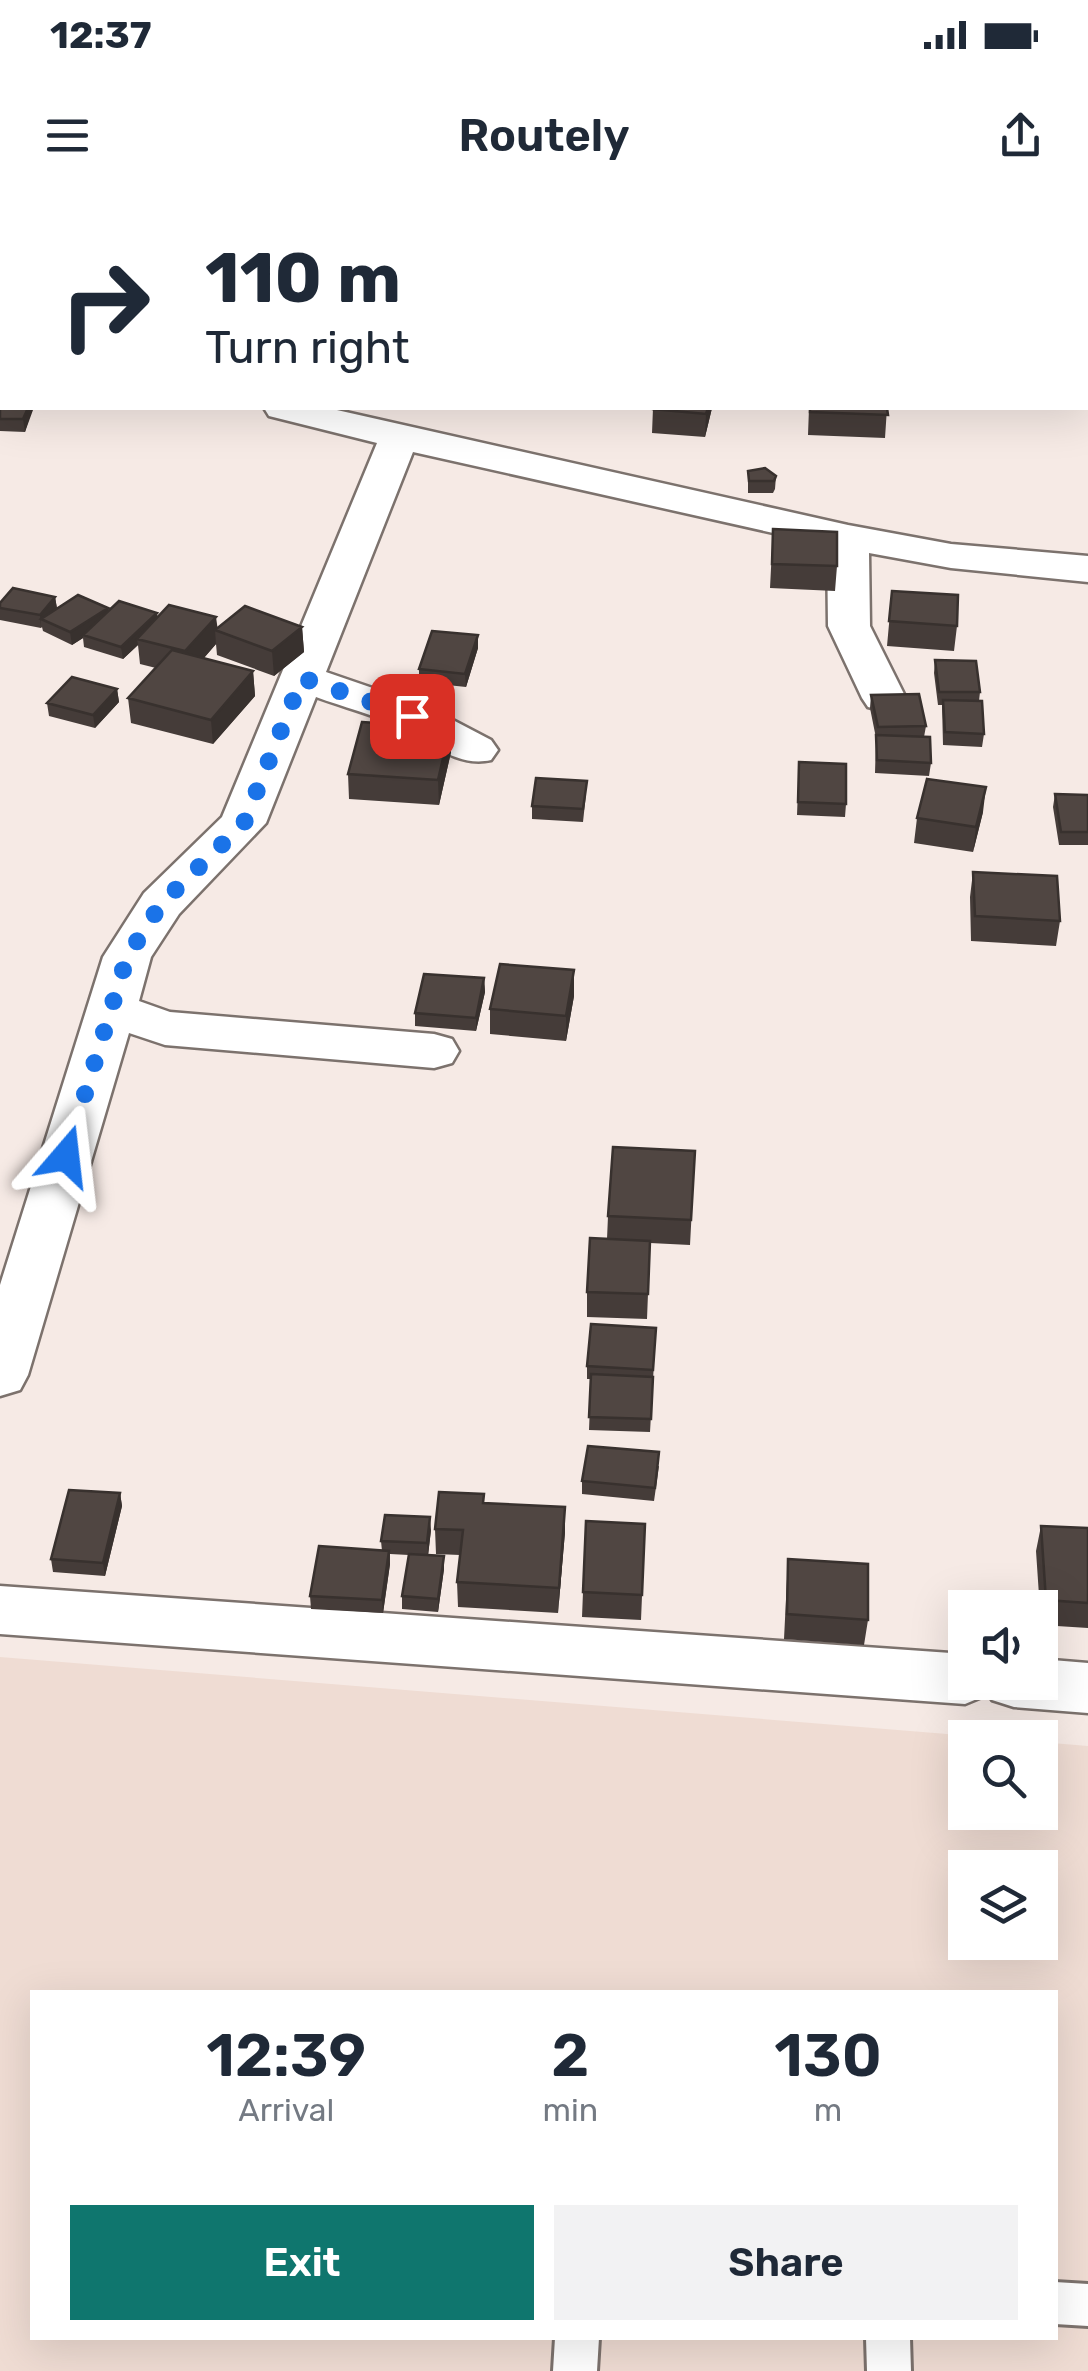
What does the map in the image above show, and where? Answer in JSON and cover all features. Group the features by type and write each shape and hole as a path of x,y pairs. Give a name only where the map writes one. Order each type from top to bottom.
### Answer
{"street":[{"path":"291,410 399,438 848,537 951,556 1088,570"},
{"path":"0,1375 127,957 161,904 244,823 399,438"},
{"path":"848,537 849,626 884,698"},
{"path":"302,678 412,716 475,750"},
{"path":"111,1009 165,1028 434,1050"},
{"path":"0,1610 948,1678"},
{"path":"1058,1686 1088,1688"}],"lane":[{"path":"1058,2302 1088,2305"},
{"path":"576,2371 578,2340"},
{"path":"888,2340 888,2371"}],"shaded area":[{"path":"0,1657 948,1734 948,1830 1058,1830 1058,1744 1088,1746 1088,2371 0,2371"}],"building":[{"path":"0,410 27,410 23,419 0,419"},
{"path":"664,410 707,410 706,414"},
{"path":"887,410 888,415 810,412"},
{"path":"765,468 776,476 774,481 749,481 748,471"},
{"path":"773,529 837,532 837,566 772,564"},
{"path":"13,588 55,597 40,615 0,608"},
{"path":"892,591 958,595 957,626 889,621"},
{"path":"78,595 108,608 70,632 41,619"},
{"path":"119,601 157,613 121,647 83,635"},
{"path":"169,605 216,617 185,651 137,639"},
{"path":"245,606 302,627 272,651 215,630"},
{"path":"432,631 478,635 465,674 419,669"},
{"path":"172,650 253,671 211,720 128,698"},
{"path":"935,660 976,661 980,692 939,692"},
{"path":"72,677 117,689 93,715 47,703"},
{"path":"919,694 926,726 878,727 871,695"},
{"path":"943,700 982,701 984,734 945,732"},
{"path":"362,722 450,728 438,780 348,774"},
{"path":"876,735 930,737 931,763 877,760"},
{"path":"799,762 846,764 846,804 798,802"},
{"path":"536,778 587,781 583,809 532,806"},
{"path":"927,779 986,787 976,827 917,818"},
{"path":"1055,794 1088,795 1088,832 1061,832"},
{"path":"973,872 1057,876 1060,921 975,916"},
{"path":"500,964 574,970 566,1016 490,1009"},
{"path":"424,974 484,978 476,1018 415,1013"},
{"path":"613,1147 695,1151 691,1220 608,1216"},
{"path":"590,1238 650,1241 648,1294 587,1292"},
{"path":"591,1324 656,1328 653,1370 587,1366"},
{"path":"591,1374 653,1377 651,1419 589,1417"},
{"path":"588,1446 659,1452 655,1488 582,1481"},
{"path":"69,1490 120,1493 103,1563 51,1559"},
{"path":"439,1492 484,1494 483,1503 565,1507 559,1588 457,1582 463,1530 435,1529"},
{"path":"385,1515 430,1517 427,1543 381,1541"},
{"path":"586,1521 645,1524 642,1595 583,1592"},
{"path":"1041,1526 1088,1528 1088,1603 1058,1601 1058,1590 1045,1590"},
{"path":"319,1546 389,1551 382,1600 310,1596"},
{"path":"409,1554 444,1556 438,1599 402,1596"},
{"path":"788,1559 868,1564 868,1620 787,1614"}],"route":[{"path":"66,1156 127,957 161,904 244,823 302,678 412,716"}]}
